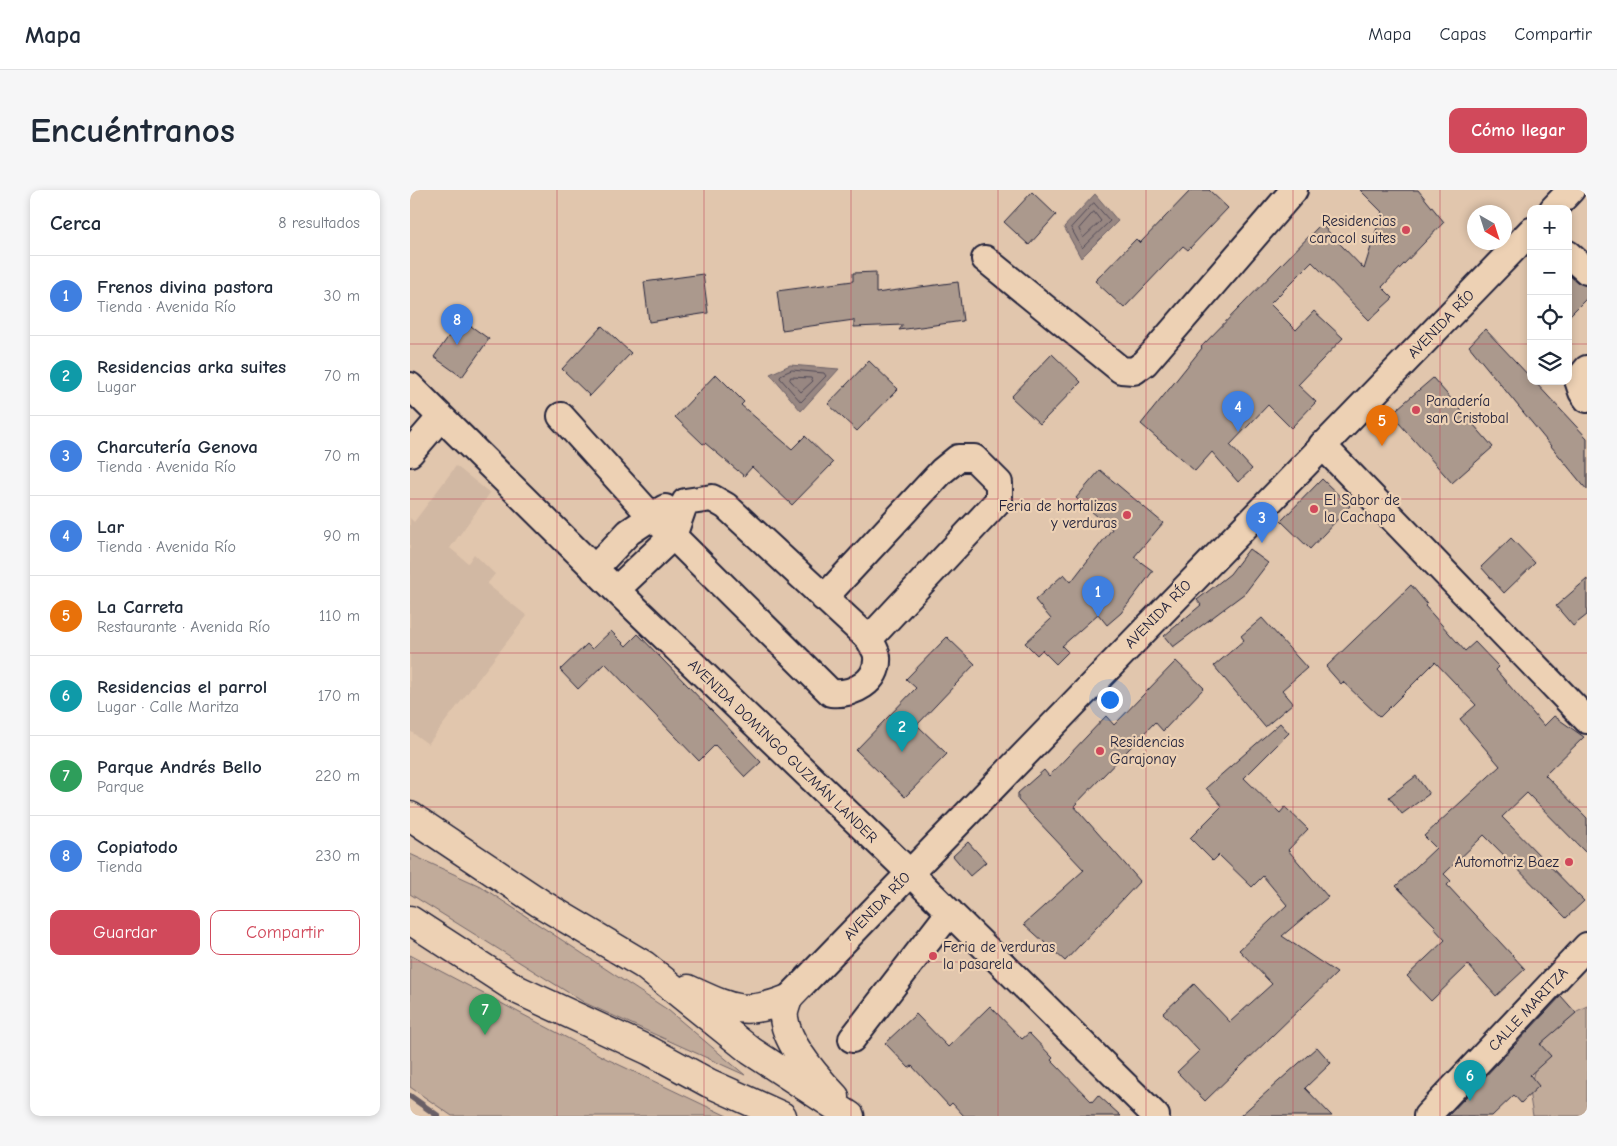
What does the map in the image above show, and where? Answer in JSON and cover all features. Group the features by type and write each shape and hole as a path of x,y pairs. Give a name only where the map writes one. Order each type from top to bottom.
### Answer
{"main road":[{"path":"410,816 540,903 644,965 751,1051 852,1116"},
{"path":"410,823 438,835"},
{"path":"410,920 518,990 650,1051 709,1083 782,1116"},
{"path":"670,985 687,988 738,1010 757,1010 788,999"},
{"path":"788,999 783,1017 788,1034 817,1078 852,1116"}],"street":[{"path":"985,259 1121,370 1134,371 1145,363 1294,190"},
{"path":"1557,205 1571,190"},
{"name":"AVENIDA RÍO","path":"788,999 1527,235"},
{"path":"1572,258 1587,272"},
{"path":"1586,370 1578,380 1582,392 1587,399"},
{"name":"AVENIDA DOMINGO GUZMÁN LANDER","path":"410,386 594,569 909,872 1156,1116"},
{"path":"561,416 650,516 673,536 832,693 846,694 863,686 875,671 878,656 868,639 726,506 712,498 670,504 650,516 629,532 594,569"},
{"path":"410,453 441,417"},
{"path":"1322,445 1587,720"},
{"path":"824,598 942,471 958,458 974,458 990,472 999,483 999,500 868,639"},
{"path":"616,590 673,536 685,502"},
{"path":"852,1039 950,912"},
{"name":"CALLE MARITZA","path":"1427,1116 1586,948"}],"shaded area":[{"path":"456,466 490,493 450,548 468,563 474,554 495,574 487,584 527,616 428,744 410,731 410,518 414,522"},
{"path":"410,854 480,886 668,1010 745,1075 585,1003 410,894"},
{"path":"410,955 607,1059 727,1116 452,1116 410,1087"},
{"path":"1587,1006 1587,1116 1533,1116 1529,1091 1544,1035"}],"water":[{"path":"1095,194 1118,221 1081,258 1064,227"},
{"path":"790,365 839,369 801,411 770,374"}],"building":[{"path":"1191,190 1209,190 1228,208 1188,250 1183,246 1124,308 1095,281 1136,239 1140,243"},
{"path":"1360,190 1418,190 1444,222 1382,287 1393,298 1369,320 1312,262 1270,304 1296,330 1314,311 1343,338 1298,385 1316,402 1291,428 1268,405 1230,445 1252,469 1238,482 1212,452 1195,471 1141,424 1201,347 1321,224 1364,269 1382,212"},
{"path":"1032,192 1056,215 1029,245 1004,222"},
{"path":"876,272 876,293 958,282 963,321 899,330 903,325 854,327 854,320 782,330 777,291 853,281 853,273"},
{"path":"703,274 708,313 649,322 644,282"},
{"path":"1572,278 1587,286 1587,298 1572,313"},
{"path":"461,319 489,339 462,377 434,357"},
{"path":"602,326 631,353 590,396 562,369"},
{"path":"1485,329 1527,374 1527,385 1538,385 1587,438 1587,490 1469,346"},
{"path":"1052,354 1081,382 1040,424 1011,397"},
{"path":"869,361 898,389 857,431 828,404"},
{"path":"716,374 744,402 741,405 792,449 805,436 833,463 792,505 752,467 744,476 705,443 703,444 675,417"},
{"path":"1433,378 1493,447 1452,483 1391,414"},
{"path":"1100,470 1163,523 1134,557 1153,571 1121,613 1107,625 1098,614 1062,646 1068,652 1056,664 1042,650 1037,655 1025,643 1051,619 1035,600 1064,574 1071,582 1112,529 1076,498"},
{"path":"1322,479 1350,506 1310,549 1281,521"},
{"path":"1511,538 1535,563 1504,593 1481,567"},
{"path":"1249,549 1268,563 1245,593 1173,647 1164,636 1201,605 1197,600 1230,574"},
{"path":"1587,579 1587,615 1573,626 1556,606"},
{"path":"1411,585 1427,604 1425,606 1465,651 1475,642 1499,667 1496,670 1544,726 1554,716 1584,737 1545,775 1587,818 1587,854 1527,793 1502,817 1584,901 1566,918 1484,835 1444,874 1451,881 1447,885 1525,969 1496,996 1468,965 1431,1001 1407,976 1445,940 1434,928 1436,927 1396,886 1436,848 1424,836 1500,766 1460,719 1476,705 1435,662 1380,717 1343,682 1341,684 1326,667"},
{"path":"1262,618 1307,668 1282,690 1293,703 1265,727 1214,666 1244,640 1241,636"},
{"path":"611,631 626,646 638,634 761,762 745,777 715,745 699,761 605,663 578,689 560,670 587,644 592,649"},
{"path":"947,637 975,664 917,725 947,754 905,797 856,750 916,688 906,679"},
{"path":"1176,661 1204,688 1163,731 1155,722 1074,806 1140,881 1065,961 1024,924 1084,870 1018,800 1018,793 1044,770 1049,776 1106,716 1114,725"},
{"path":"1280,723 1289,733 1244,778 1280,813 1285,807 1308,829 1288,850 1328,897 1282,936 1337,973 1205,1101 1177,1072 1199,1051 1163,1013 1194,984 1230,1022 1272,984 1239,950 1287,905 1263,876 1252,887 1219,855 1213,861 1190,838 1222,806 1206,788"},
{"path":"1416,776 1429,794 1402,814 1389,797"},
{"path":"968,842 986,862 970,876 953,856"},
{"path":"1561,996 1576,1013 1540,1044 1551,1056 1530,1075 1539,1086 1521,1103 1514,1095 1492,1116 1448,1116"},
{"path":"990,1006 1022,1039 1029,1033 1053,1058 1051,1060 1092,1102 1098,1095 1121,1116 964,1116 952,1103 949,1106 912,1066 909,1068 885,1043 916,1014 948,1047"},
{"path":"1317,1047 1331,1063 1305,1088 1332,1116 1240,1116"}],"waterway":[{"path":"410,1096 438,1116"}],"place":[{"name":"Residencias caracol suites","path":"1406,230"},
{"name":"Copiatodo","path":"457,345"},
{"name":"Panadería san Cristobal","path":"1416,410"},
{"name":"Lar","path":"1238,432"},
{"name":"La Carreta","path":"1382,446"},
{"name":"El Sabor de la Cachapa","path":"1314,509"},
{"name":"Feria de hortalizas y verduras","path":"1127,515"},
{"name":"Charcutería Genova","path":"1262,543"},
{"name":"Frenos divina pastora","path":"1098,617"},
{"name":"Residencias Garajonay","path":"1100,751"},
{"name":"Residencias arka suites","path":"902,752"},
{"name":"Automotriz Baez","path":"1569,862"},
{"name":"Feria de verduras la pasarela","path":"933,956"},
{"name":"Parque Andrés Bello","path":"485,1035"},
{"name":"Residencias el parrol","path":"1470,1101"}]}
